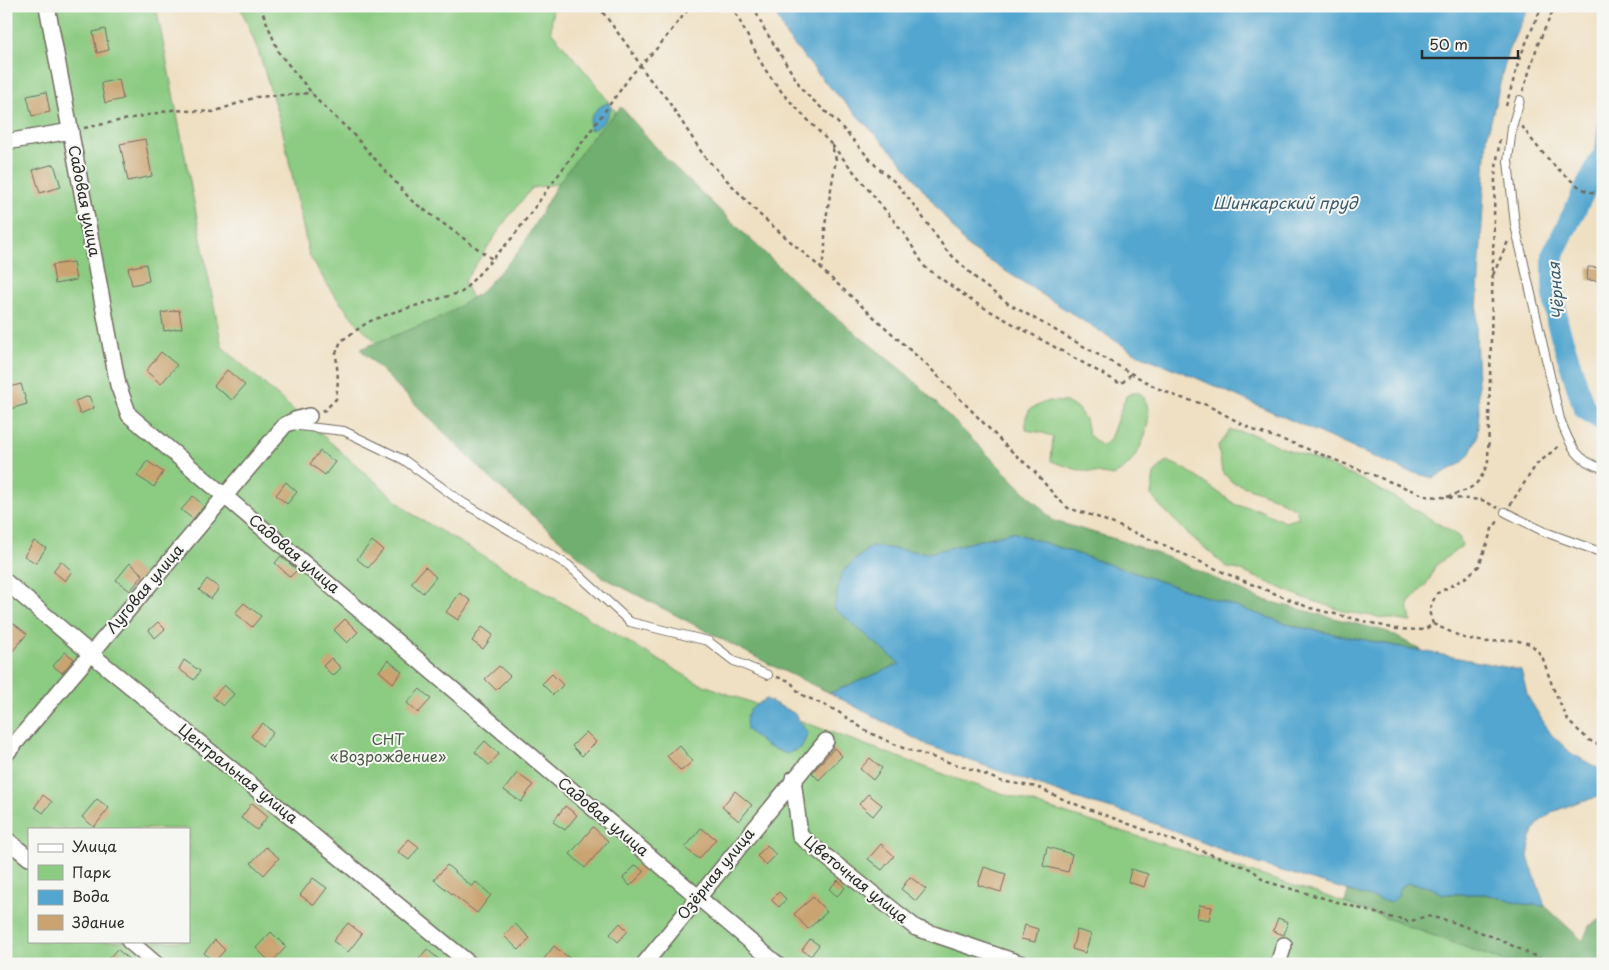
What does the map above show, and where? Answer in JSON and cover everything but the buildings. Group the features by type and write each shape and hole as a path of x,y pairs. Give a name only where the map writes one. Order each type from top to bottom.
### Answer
{"street":[{"name":"Садовая улица","path":"47,6 118,385 129,415 777,964"},
{"path":"6,142 70,131"},
{"path":"285,425 309,416"},
{"name":"Луговая улица","path":"6,754 285,425"},
{"name":"Центральная улица","path":"6,582 91,654 470,964"},
{"name":"Озёрная улица","path":"644,964 826,741"},
{"name":"Цветочная улица","path":"791,782 800,836 916,928 1022,964"},
{"path":"6,839 28,857"},
{"path":"130,942 156,964"},
{"path":"1278,964 1284,945"}],"lane":[{"path":"1520,100 1512,127 1508,161 1515,225 1560,419 1568,441 1580,457 1592,466 1603,468"},
{"path":"285,425 344,431 404,460 462,502 568,565 630,622 708,641 734,661 768,675"},
{"path":"1505,512 1545,532 1603,553"}],"path":[{"path":"260,6 279,53 320,103 351,132 412,201 492,259"},
{"path":"598,6 641,64 648,77 667,99 704,156 759,214 931,369 1007,447 1035,472 1068,508 1097,517 1310,608 1396,628 1424,630 1433,624"},
{"path":"309,416 325,410 336,399 338,380 336,353 341,341 368,322 413,306 462,292 512,237 632,74 658,47 691,6"},
{"path":"732,6 764,68 784,95 831,144 904,233 925,267 972,301 1121,384 1131,374"},
{"path":"753,6 764,28 804,92 837,122 877,167 896,183 946,250 981,283 1009,304 1131,374 1178,397 1206,405 1253,430 1295,444 1426,496 1482,500 1505,512"},
{"path":"1520,100 1538,44 1555,6"},
{"path":"70,131 172,110 213,112 256,97 312,93"},
{"path":"1522,126 1530,140 1580,187 1591,192 1603,194"},
{"path":"821,269 825,252 825,225 836,159 831,144"},
{"path":"1445,498 1475,486 1483,476 1488,461 1492,276 1515,225"},
{"path":"1568,441 1554,449 1536,465 1492,529 1479,566 1465,578 1436,594 1429,611 1433,624 1464,638 1485,642 1514,640 1531,644 1542,656 1553,688 1569,722 1589,740 1603,747"},
{"path":"768,675 790,681 800,694 837,711 868,732 903,748 977,771 1000,781 1037,787 1067,801 1253,870 1264,880 1393,918 1404,919 1408,922 1427,916 1450,921 1496,938 1543,960 1565,964"},
{"path":"1574,964 1590,962 1603,955"}],"green space":[{"name":"СНТ «Возрождение»","path":"6,6 156,6 222,347 412,514 696,682 960,780 1323,895 1511,964 6,964"},
{"path":"240,6 553,6 551,31 594,82 626,126 579,180 532,188 506,220 464,282 517,389 523,489 355,321 332,292 309,255 282,128 259,53"},
{"path":"621,107 667,160 812,298 909,376 1054,521 1122,541 1172,559 1260,599 1388,632 1423,651 1297,627 1012,532 929,553 871,546 841,573 900,664 830,693 773,666 601,576 492,480 360,349 442,317 480,293 520,250 555,188 593,136"},
{"path":"1140,393 1146,401 1148,420 1146,431 1138,452 1124,468 1113,476 1075,469 1051,461 1053,437 1026,430 1026,417 1030,409 1048,401 1066,402 1078,409 1085,419 1088,434 1100,445 1106,444 1110,439 1126,396"},
{"path":"1230,430 1256,435 1278,446 1362,480 1459,536 1462,546 1435,566 1429,581 1408,604 1411,622 1346,612 1304,598 1239,570 1228,568 1185,531 1162,508 1151,495 1154,474 1166,461 1184,468 1236,505 1257,509 1285,522 1299,518 1296,509 1271,496 1232,482 1222,472 1218,446"},
{"path":"1408,883 1430,887 1442,894 1485,894 1525,904 1545,906 1583,941 1589,926 1603,918 1603,964 1511,964 1345,903 1348,891 1391,902 1399,888"}],"water":[{"name":"Шинкарский пруд","path":"772,6 1529,6 1508,51 1487,137 1476,330 1479,411 1477,438 1470,453 1462,463 1433,478 1407,471 1192,376 1137,354 968,247 901,161 825,82 787,37"},
{"path":"1603,76 1603,190 1592,188 1590,190 1581,186 1582,184 1579,182 1596,147"},
{"path":"608,103 611,107 606,118 598,127 590,130 591,117 600,107"},
{"path":"1012,532 1297,627 1521,670 1528,697 1551,734 1571,753 1603,771 1603,792 1599,797 1581,801 1555,811 1539,822 1531,837 1528,857 1545,906 1525,904 1485,894 1442,894 1430,887 1408,883 1399,888 1398,896 1391,903 1258,864 1135,816 1075,798 927,745 830,693 900,664 834,608 841,573 871,546 929,553"},
{"path":"766,699 794,713 808,734 801,748 787,754 766,746 747,730 748,714 756,705"}],"waterway":[{"name":"Чёрная","path":"1600,160 1553,254 1553,285 1557,322 1584,408 1603,421"}]}
